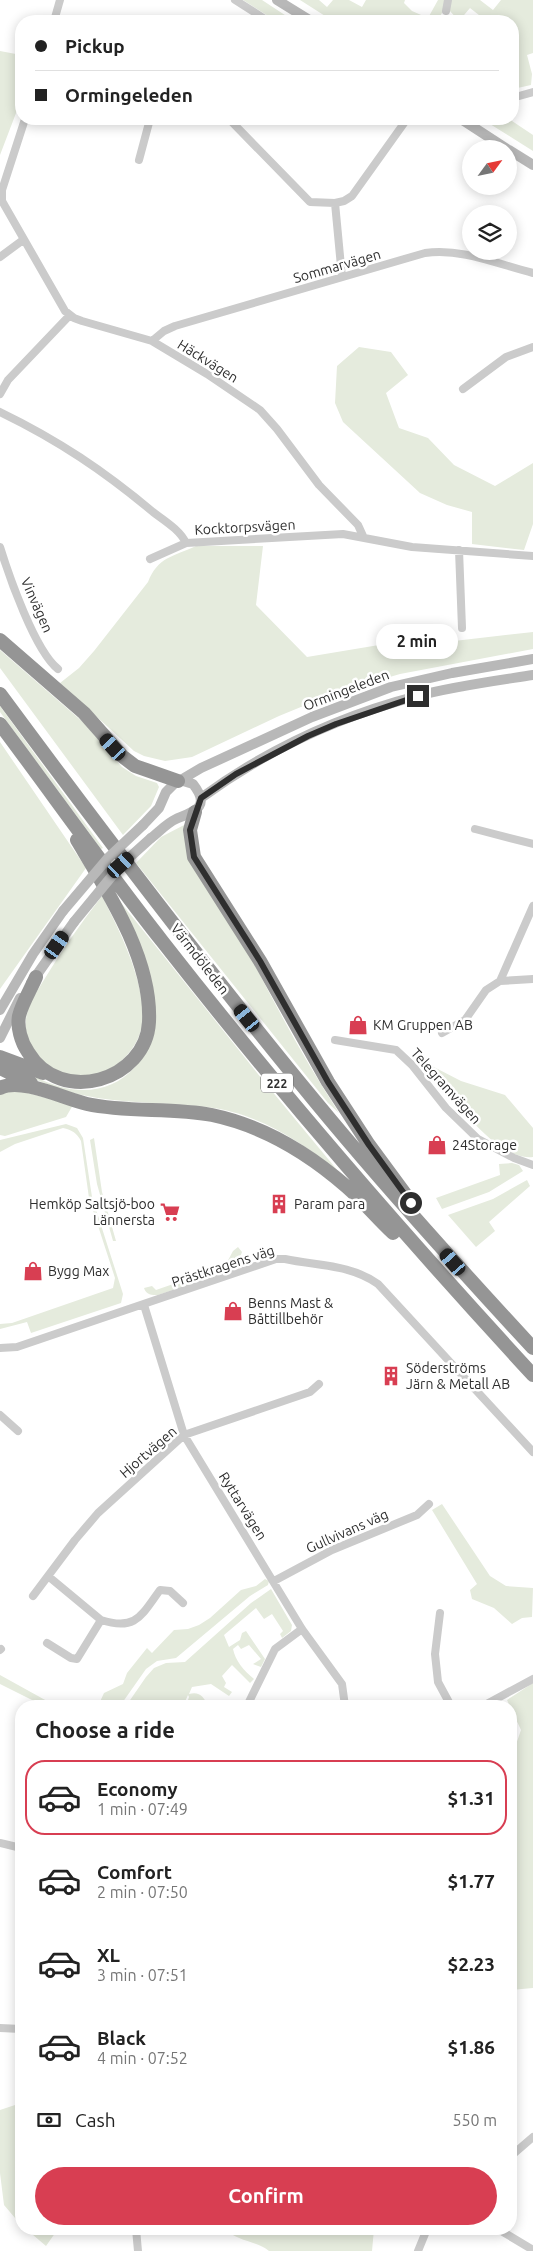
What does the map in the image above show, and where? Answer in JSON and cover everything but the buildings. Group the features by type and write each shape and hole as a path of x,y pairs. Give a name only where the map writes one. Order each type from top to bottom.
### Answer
{"highway":[{"path":"0,640 84,713 122,756 135,766 179,780"},
{"name":"Värmdöleden","path":"0,694 136,877 314,1101 453,1262 533,1348"},
{"name":"Värmdöleden","path":"0,724 161,940 271,1076 440,1275 533,1375"},
{"path":"0,1057 55,1078 89,1083 113,1074 132,1059 142,1045 148,1025 149,1009 141,970 109,894 35,771"},
{"path":"195,812 190,830 194,857 260,961 328,1082 369,1145 453,1262"},
{"path":"36,977 19,1016 20,1030 23,1045 32,1060 55,1078"},
{"path":"0,1068 57,1096"},
{"path":"0,1088 12,1084 88,1104 127,1109 212,1115 268,1132 304,1155 348,1188 375,1216 440,1275"}],"main road":[{"path":"277,0 301,15"},
{"path":"470,125 494,140"},
{"path":"518,155 533,165"},
{"name":"Ormingeleden","path":"0,1010 33,954 63,911 108,858 159,808 170,787 179,780 312,717 391,687 452,673 533,659"},
{"name":"Ormingeleden","path":"201,798 236,774 272,754 308,736 364,713 418,696 533,675"},
{"path":"0,1038 20,998 74,922 121,865 176,819 195,812 200,805 201,798 194,784 179,780"}],"street":[{"path":"56,15 60,0"},
{"path":"236,0 259,15"},
{"path":"446,11 448,0"},
{"path":"519,96 533,92"},
{"path":"0,394 8,380 70,315 4,206 2,196 23,125"},
{"path":"139,160 148,125"},
{"path":"235,125 310,202 335,203 344,201 352,196 403,125"},
{"path":"335,203 342,277"},
{"path":"0,257 23,240"},
{"name":"Sommarvägen","path":"152,341 161,333 175,326 420,254 440,250 473,255 533,274"},
{"name":"Häckvägen","path":"70,315 82,321 152,341 260,410 319,485 358,525 363,536"},
{"path":"463,388 506,357 533,347"},
{"name":"Kocktorpsvägen","path":"0,412 70,450 109,475 176,531 186,543 329,534 363,536 412,547 533,556"},
{"path":"150,559 186,543"},
{"name":"Vinvägen","path":"0,547 35,635 48,658 58,669"},
{"path":"459,550 462,628"},
{"path":"475,829 533,844"},
{"path":"500,981 533,906"},
{"path":"442,1033 465,1020 486,990 500,981 533,979"},
{"name":"Telegramvägen","path":"335,1040 396,1050 412,1065 446,1108 478,1139 526,1163 533,1164"},
{"name":"Prästkragens väg","path":"0,1348 17,1347 276,1259 322,1264 361,1274 378,1284 533,1452"},
{"name":"Ryttarvägen","path":"144,1305 184,1435 302,1629 342,1684 345,1700"},
{"name":"Hjortvägen","path":"33,1596 98,1513 184,1435 310,1392 319,1384"},
{"path":"0,1415 18,1431"},
{"name":"Gullvivans väg","path":"274,1581 332,1550 417,1515 429,1504"},
{"path":"48,1576 101,1620 112,1624 129,1623 138,1620 160,1590 170,1591 183,1603"},
{"path":"440,1613 435,1654 438,1682 448,1700"},
{"path":"47,1642 71,1658 77,1659 84,1651 101,1620"},
{"path":"250,1700 276,1649 302,1629"},
{"path":"494,1700 533,1679"},
{"path":"0,1843 15,1847"},
{"path":"0,2028 15,2029"},
{"path":"517,2151 533,2137"},
{"path":"137,2235 138,2251"},
{"path":"418,2251 425,2235"},
{"path":"508,2235 533,2250"}],"shaded area":[{"path":"243,0 262,0 285,15 267,15"},
{"path":"300,0 319,0 327,7 333,0 349,0 362,7 366,0 405,0 404,3 412,11 421,15 324,15"},
{"path":"438,0 446,0 441,15 430,15"},
{"path":"451,0 480,0 493,10 501,0 533,0 533,53 527,55 532,74 531,85 519,88 519,15 479,15 470,8 464,15 454,15 449,10"},
{"path":"0,51 15,54 15,116 0,155"},
{"path":"492,125 518,125 533,135 533,151"},
{"path":"359,347 391,352 408,375 386,393 399,428 428,438 454,465 495,486 533,463 533,524 524,550 472,544 472,512 447,505 420,493 343,422 335,403 337,366"},
{"path":"196,546 263,546 256,605 307,657 379,645 454,641 533,632 533,649 400,674 335,693 279,716 192,757 165,761 144,756 134,751 60,683 79,668 94,651 148,582 156,567 167,559"},
{"path":"0,650 84,723 122,767 136,776 157,783 159,787 151,806 123,835 0,668"},
{"path":"0,706 103,848 101,849 0,712"},
{"path":"0,742 86,868 0,989"},
{"path":"186,824 277,1007 339,1113 328,1103 136,863 161,837"},
{"path":"114,894 338,1171 293,1139 243,1115 225,1110 191,1105 113,1100 82,1095 50,1085 1,1064 1,1061 38,1079 61,1087 83,1090 102,1088 119,1080 133,1069 144,1054 151,1036 155,1016 154,995"},
{"path":"102,896 134,968 143,1014 141,1029 136,1042 128,1054 117,1064 105,1072 91,1076 76,1077 58,1072 38,1056 31,1047 27,1036 26,1019 31,1002 49,972"},
{"path":"419,1056 428,1064 461,1081 505,1095 533,1128 533,1157 518,1155 502,1147 486,1135 454,1102"},
{"path":"9,1088 73,1105 66,1117 5,1136 0,1135 0,1093"},
{"path":"66,1124 77,1128 83,1138 92,1197 123,1294 121,1303 31,1333 27,1322 0,1329 0,1324 12,1323 113,1288 115,1278 89,1198 81,1141 78,1136 72,1131 63,1128 15,1144 0,1152 0,1140"},
{"path":"94,1138 102,1192 116,1241 113,1241 97,1184 90,1140"},
{"path":"512,1163 519,1165 523,1171 489,1192 442,1209 436,1198 500,1175 499,1164"},
{"path":"527,1180 530,1186 489,1222 495,1231 476,1247 448,1215 493,1199"},
{"path":"238,1247 242,1252 236,1265 230,1271 158,1295 146,1292 144,1288 152,1286 156,1290 225,1266 233,1251"},
{"path":"442,1504 490,1576 506,1586 533,1588 532,1617 522,1618 512,1624 494,1608 472,1599 470,1590 477,1584 432,1510"},
{"path":"265,1579 269,1581 268,1585 250,1596 176,1658 157,1661 146,1669 124,1700 101,1700 104,1693 123,1684 127,1673 147,1648 152,1653 174,1630 188,1629 199,1625 210,1618 241,1590 256,1586"},
{"path":"271,1589 292,1625 291,1631 282,1638 280,1634 283,1631 272,1614 264,1619 256,1608 224,1635 229,1647 240,1640 242,1633 246,1631 265,1659 261,1667 253,1664 261,1659 249,1645 241,1649 238,1645 233,1649 240,1665 254,1679 250,1683 232,1665 222,1676 226,1683 224,1687 232,1692 229,1696 211,1684 192,1687 189,1694 199,1694 205,1700 188,1700 188,1695 186,1700 130,1700 154,1668 166,1663 185,1662 251,1603"},
{"path":"0,1675 45,1700 32,1700 0,1684"},
{"path":"533,1683 533,1988 517,1989 517,1742 521,1730 517,1721 517,1700 507,1700"},
{"path":"15,2105 15,2218 4,2205 0,2173 0,2110"},
{"path":"33,2235 54,2235 46,2246"},
{"path":"233,2235 373,2235 372,2251 269,2251"}],"place":[{"name":"KM Gruppen AB","path":"358,1025"},
{"name":"24Storage","path":"437,1145"},
{"name":"Param para","path":"279,1204"},
{"name":"Hemköp Saltsjö-boo Lännersta","path":"170,1212"},
{"name":"Bygg Max","path":"33,1271"},
{"name":"Benns Mast & Båttillbehör","path":"233,1311"},
{"name":"Söderströms Järn & Metall AB","path":"391,1376"}],"route":[{"path":"411,1203 369,1145 328,1082 260,961 194,857 190,830 192,819 200,805 201,798 236,774 308,736 336,724 418,696"}]}
